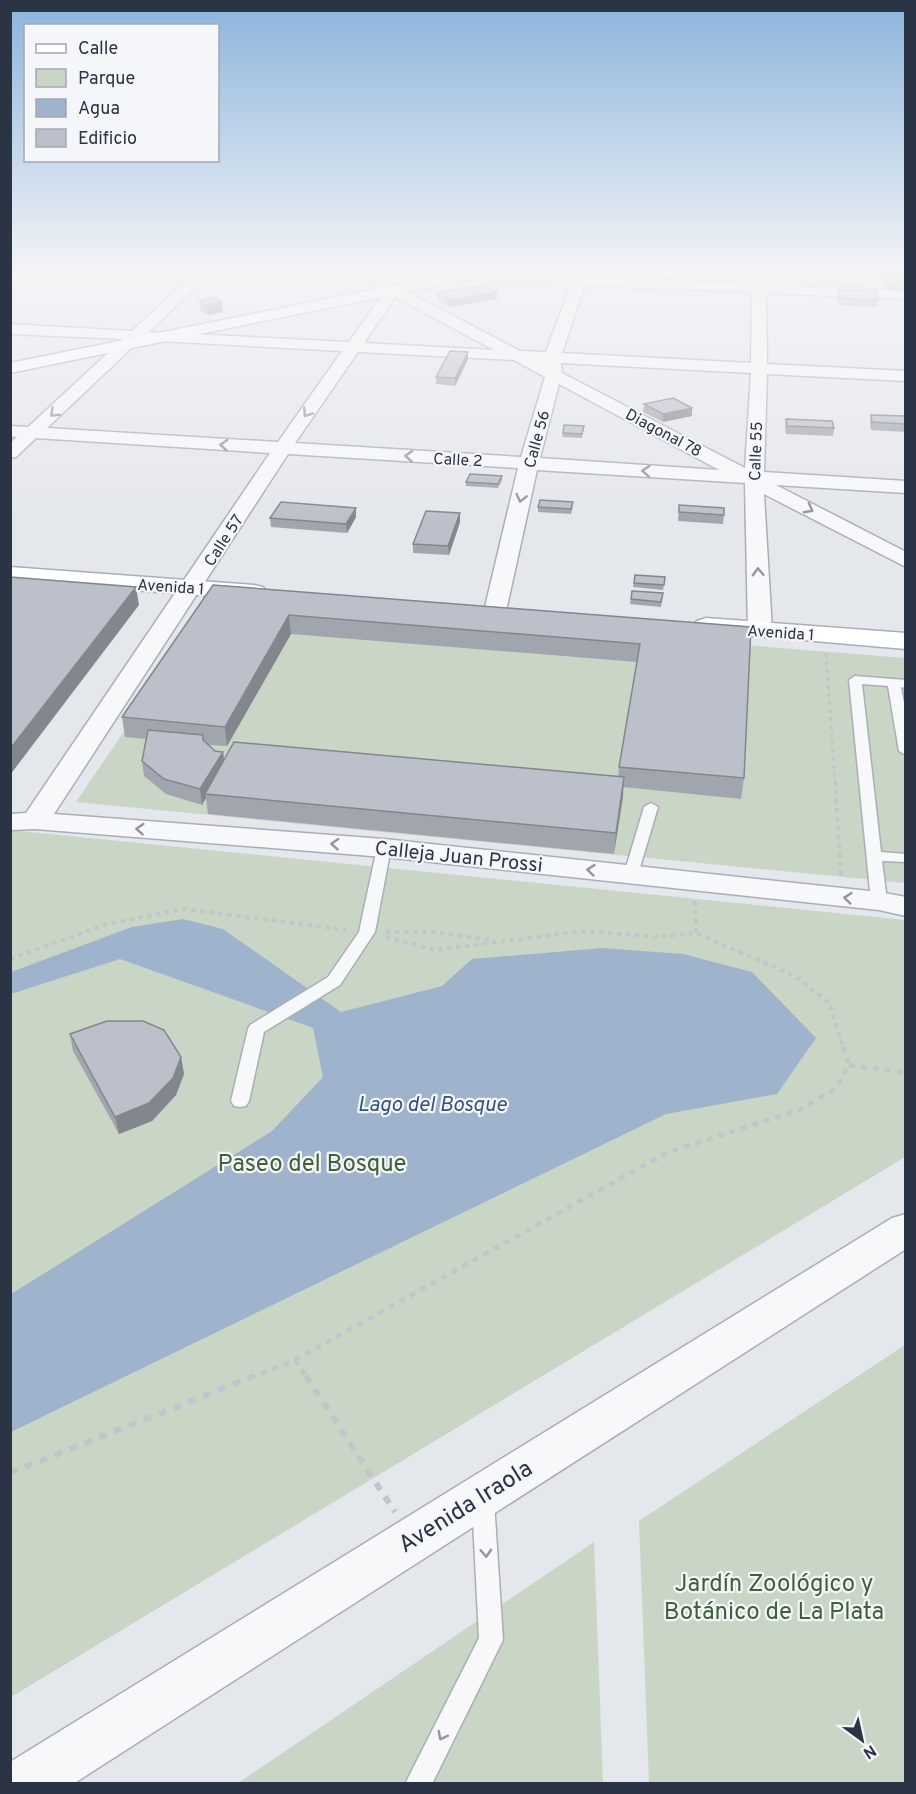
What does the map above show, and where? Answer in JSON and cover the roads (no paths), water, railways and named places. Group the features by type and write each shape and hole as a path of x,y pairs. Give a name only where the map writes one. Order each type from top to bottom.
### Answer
{"main road":[{"path":"10,361 47,355"},
{"path":"10,368 68,355"},
{"name":"Avenida 1","path":"10,574 276,594"},
{"name":"Avenida 1","path":"679,624 906,641"}],"street":[{"path":"10,453 117,355"},
{"name":"Calle 57","path":"19,823 58,788 347,355"},
{"path":"495,355 519,356"},
{"name":"Calle 56","path":"496,611 557,355"},
{"name":"Calle 55","path":"759,355 754,479 760,630"},
{"name":"Diagonal 78","path":"519,356 553,366 906,561"},
{"path":"553,366 759,369 906,376"},
{"name":"Calle 2","path":"10,431 906,487"},
{"path":"10,806 37,799 58,788"},
{"name":"Calleja Juan Prossi","path":"19,823 384,848 892,904"},
{"name":"Avenida Iraola","path":"24,1784 906,1229"}],"lane":[{"path":"892,904 873,855 855,680 900,683 906,751"},
{"path":"631,874 651,807"},
{"path":"240,1101 256,1029 334,981 367,932 384,848"},
{"path":"873,855 906,858"},
{"path":"418,1784 491,1641 482,1495"}],"water":[{"name":"Lago del Bosque","path":"183,919 223,929 341,1012 442,986 472,959 602,948 683,954 752,972 816,1038 777,1094 666,1114 11,1432 11,1294 272,1131 323,1077 313,1028 120,959 11,994 11,972 132,927"}],"park label":[{"name":"Paseo del Bosque","path":"312,1163"},
{"name":"Jardín Zoológico y Botánico de La Plata","path":"774,1597"}]}
